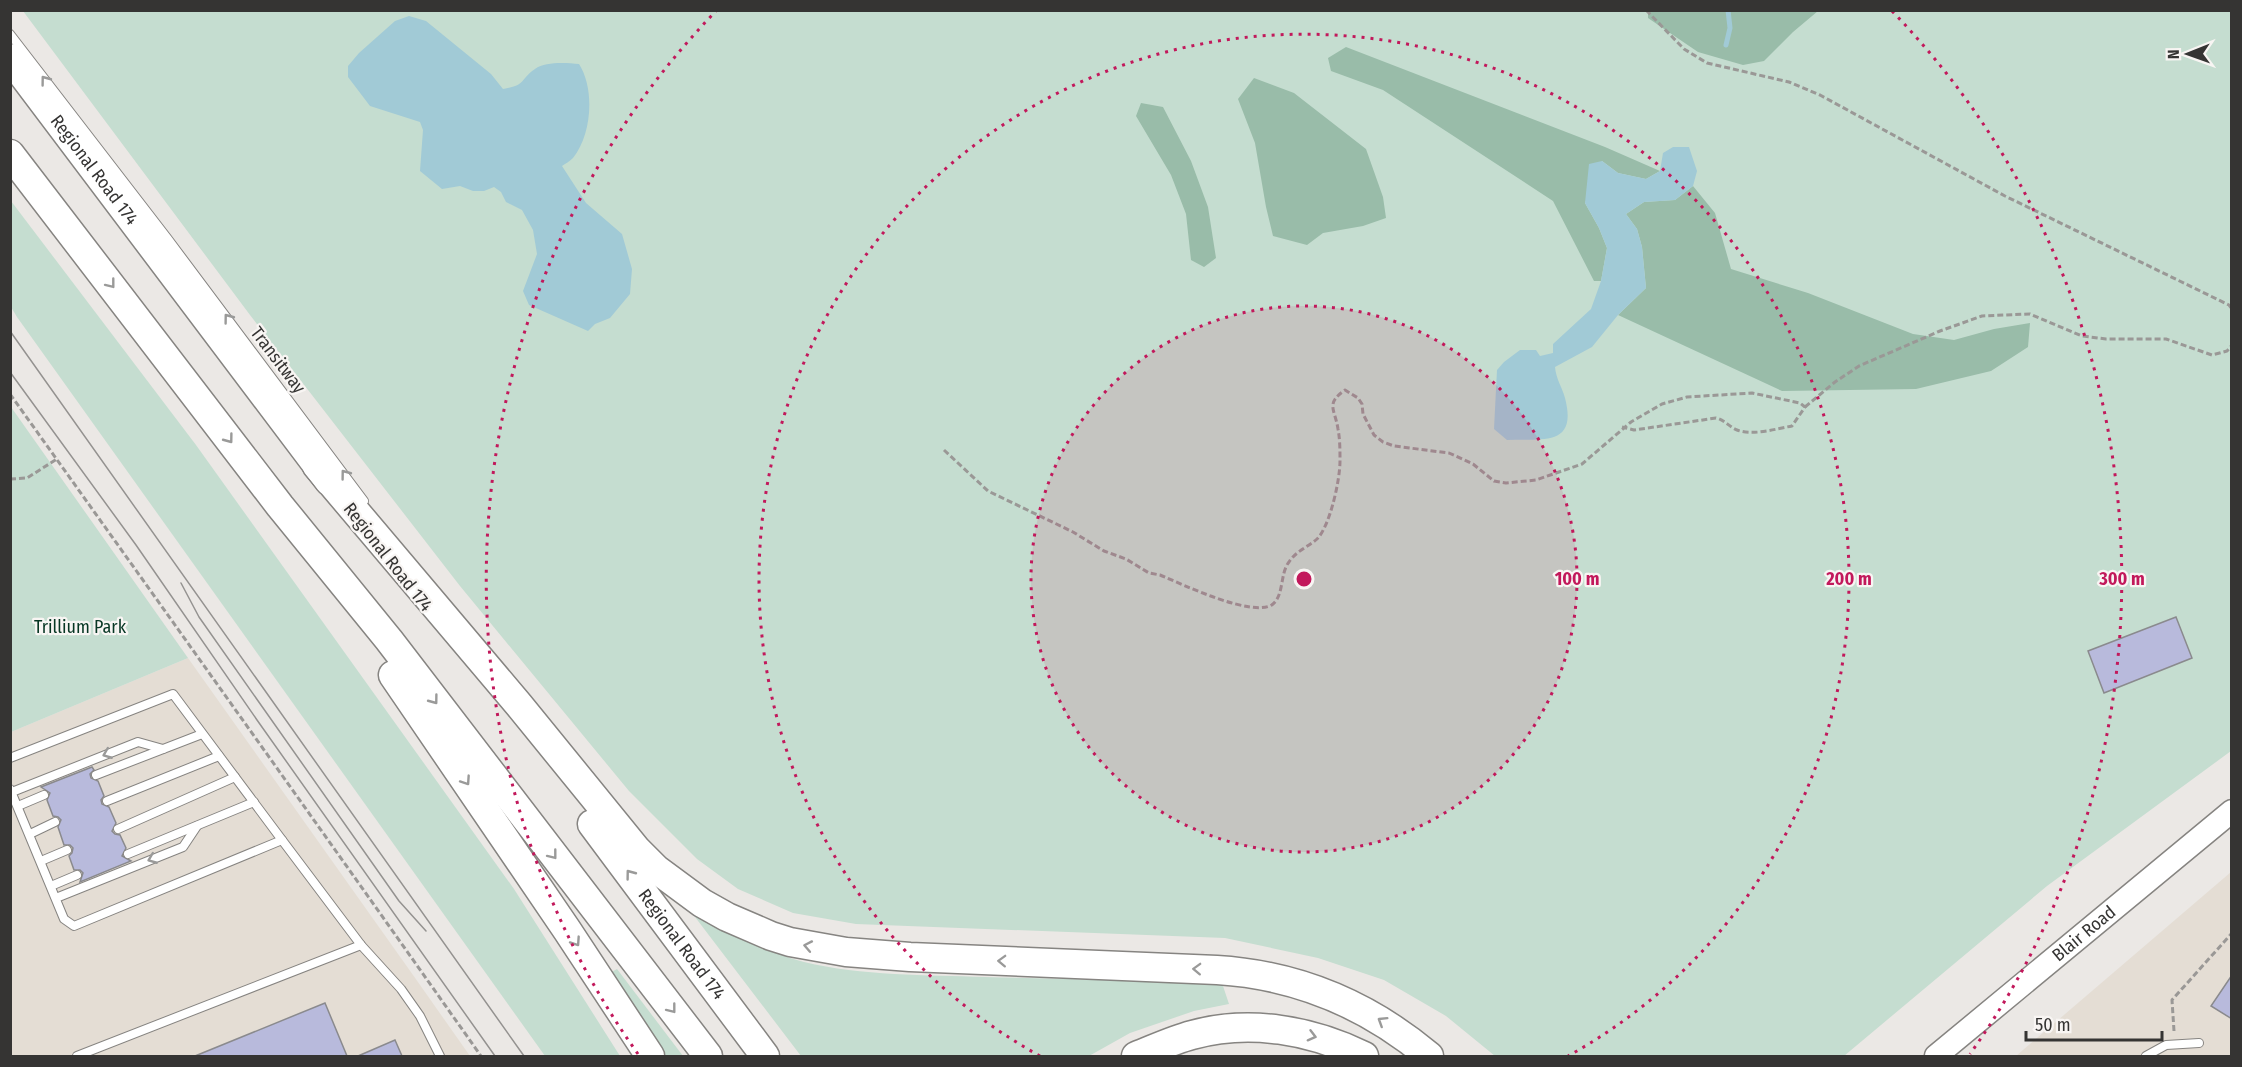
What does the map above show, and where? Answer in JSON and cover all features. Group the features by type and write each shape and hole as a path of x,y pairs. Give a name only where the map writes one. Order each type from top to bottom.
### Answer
{"highway":[{"name":"Regional Road 174","path":"10,58 765,1056"},
{"path":"10,154 280,506 389,640 708,1056"},
{"path":"317,466 519,705 617,826 656,869 702,903 726,916 790,942 846,952 1260,974 1302,986 1353,1005 1401,1033 1429,1056"},
{"path":"280,506 650,1056"},
{"path":"1136,1056 1192,1035 1257,1027 1298,1032 1364,1056"}],"main road":[{"name":"Blair Road","path":"1936,1056 2232,811"}],"lane":[{"name":"Transitway","path":"10,34 168,239 370,509"},
{"path":"10,160 75,238"},
{"path":"406,557 519,705"},
{"path":"10,758 173,694 361,945 401,989 420,1016 440,1056"},
{"path":"96,775 202,734"},
{"path":"163,749 138,742 11,791 64,919 74,926 282,840"},
{"path":"107,801 219,756"},
{"path":"118,829 235,777"},
{"path":"18,806 44,795"},
{"path":"128,854 254,802"},
{"path":"30,834 56,822"},
{"path":"56,898 183,847 197,826"},
{"path":"41,861 67,850"},
{"path":"51,886 77,875"},
{"path":"77,1056 361,945"},
{"path":"2146,1056 2166,1045 2199,1042"}],"path":[{"path":"1646,10 1684,49 1707,63 1789,82 1820,94 2005,196 2232,309"},
{"path":"1622,428 1634,430 1716,418 1736,430 1749,432 1792,426 1805,407 1859,366 1940,331 1982,316 2030,314 2082,336 2106,339 2166,339 2212,355 2227,351 2232,345"},
{"path":"944,450 988,491 1073,532 1104,551 1126,559 1149,573 1228,601 1251,608 1263,608 1274,603 1283,570 1289,561 1324,530 1334,496 1340,462 1338,429 1332,408 1336,397 1345,390 1358,398 1374,435 1383,442 1394,446 1449,453 1473,464 1494,481 1506,483 1536,480 1582,464 1622,428 1662,404 1687,397 1752,393 1800,403 1805,407"},
{"path":"10,394 481,1056"},
{"path":"10,479 27,478 57,459"},
{"path":"2175,1044 2172,1000 2232,933"}],"shaded area":[{"path":"188,658 470,1056 11,1056 11,732"},
{"path":"2231,872 2231,1056 2016,1056"}],"green space":[{"path":"1648,10 1818,11 1764,61 1743,65 1698,52 1648,18"},
{"path":"23,11 2231,11 2231,751 2047,886 1844,1056 1495,1056 1446,1016 1384,980 1318,958 1225,938 856,924 793,913 738,889 697,859 629,791 460,586 250,315"},
{"path":"1346,47 1605,147 1660,171 1646,179 1618,173 1602,161 1585,203 1607,248 1601,281 1594,281 1553,201 1383,90 1331,71 1328,58"},
{"path":"1254,78 1294,93 1366,149 1383,197 1386,218 1363,226 1323,233 1307,245 1273,236 1255,143 1238,99"},
{"path":"1141,103 1163,107 1191,161 1208,207 1216,258 1204,267 1191,260 1186,214 1171,175 1136,116"},
{"path":"1693,186 1715,213 1731,269 1808,293 1913,334 1954,340 1994,329 2030,323 2028,347 1991,371 1916,389 1782,391 1618,315 1646,288 1642,247 1637,229 1626,214 1644,202 1675,200"},
{"path":"11,201 196,445 514,889 620,1056 545,1056 17,317 11,307"},
{"name":"Trillium Park","path":"11,407 188,658 11,732"},
{"path":"692,913 760,947 789,958 826,967 917,975 1222,983 1229,1004 1194,1011 1130,1033 1089,1056 801,1056"},
{"path":"617,969 683,1056 660,1056 606,975"}],"water":[{"path":"409,16 426,21 491,74 503,89 519,84 540,66 557,63 579,64 584,74 589,98 587,124 579,148 573,158 562,166 586,203 622,234 632,269 630,294 610,318 595,324 588,331 529,305 523,291 537,254 533,230 522,210 506,202 501,192 494,187 484,191 473,191 460,186 442,189 420,171 423,130 420,122 370,106 348,77 348,66 359,53 395,21"},
{"path":"1673,147 1689,147 1697,171 1693,186 1675,200 1644,202 1626,214 1637,229 1642,247 1646,288 1618,315 1592,347 1555,367 1568,414 1566,425 1561,433 1544,439 1507,440 1494,429 1497,370 1520,350 1536,350 1540,356 1553,353 1553,344 1591,309 1601,281 1607,248 1585,203 1589,164 1602,161 1618,173 1646,179 1660,171 1663,153"}],"building":[{"path":"2176,617 2192,658 2104,693 2088,651"},
{"path":"92,767 94,770 90,774 91,778 98,781 104,796 101,800 102,804 109,807 116,823 112,831 120,835 126,848 122,856 131,861 80,882 83,873 80,870 74,870 69,856 73,848 70,845 64,845 58,827 61,820 53,816 47,800 50,793 41,787"},
{"path":"2232,975 2232,1019 2211,1006"},
{"path":"325,1003 347,1056 195,1056"},
{"path":"395,1040 402,1056 358,1056"}],"waterway":[{"path":"1726,45 1730,28 1728,10"}],"tram line":[{"path":"10,331 524,1056"},
{"path":"10,372 136,545 495,1056"},
{"path":"181,583 199,617 399,901 426,931"}]}
